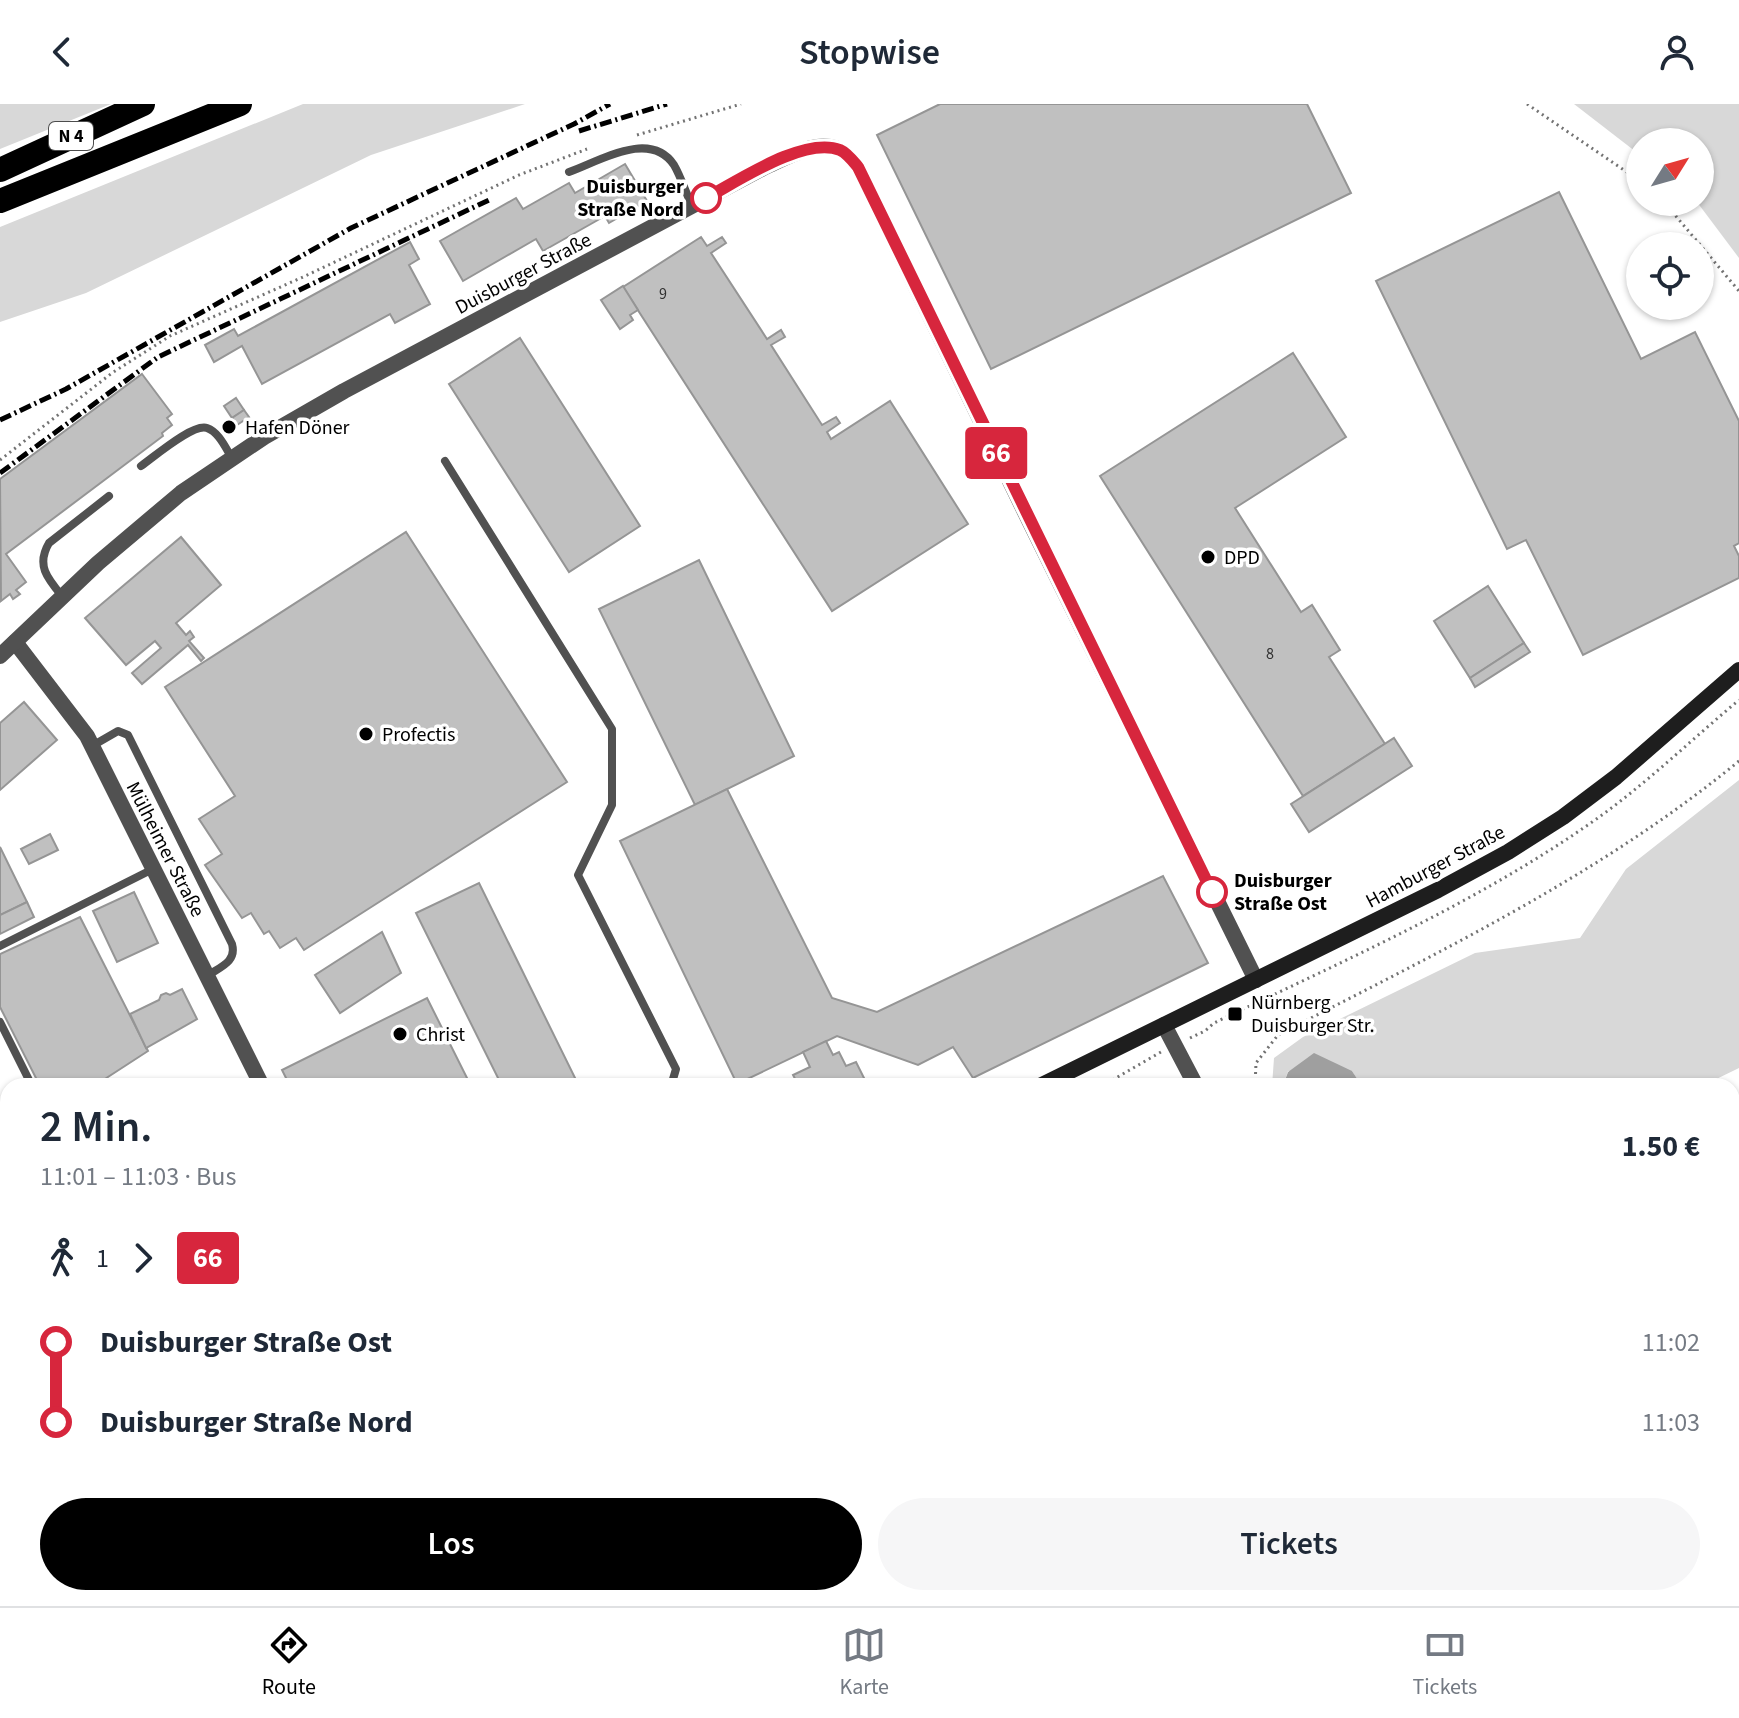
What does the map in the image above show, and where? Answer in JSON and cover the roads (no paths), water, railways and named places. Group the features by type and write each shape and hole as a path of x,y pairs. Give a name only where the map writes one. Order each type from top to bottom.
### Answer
{"highway":[{"name":"N 4","path":"0,170 143,104"},
{"name":"N 4","path":"0,201 240,104"}],"street":[{"name":"Duisburger Straße","path":"0,656 98,563 181,493 232,458 344,391 765,167 812,147 844,151 858,167 1256,980"},
{"name":"Mülheimer Straße","path":"15,642 87,736 258,1078"},
{"name":"Hamburger Straße","path":"1056,1078 1465,876 1532,837 1616,777 1737,673"},
{"path":"1164,1025 1192,1078"}],"lane":[{"path":"569,172 636,148 650,147 664,154 674,165 692,206"},
{"path":"141,466 195,428 207,427 232,458"},
{"path":"445,461 612,729 612,805 578,875 676,1069 673,1078"},
{"path":"63,597 41,565 43,553 49,543 109,496"},
{"path":"92,746 118,731 128,735 232,944 234,952 230,962 207,976"},
{"path":"0,946 153,869"},
{"path":"0,1022 28,1078"}],"railway":[{"path":"0,420 66,389 351,228 574,124 610,104"},
{"path":"579,131 667,104"},
{"path":"0,473 158,357 489,200"}],"place":[{"name":"Duisburger Straße Nord","path":"706,198"},
{"name":"Hafen Döner","path":"229,427"},
{"name":"DPD","path":"1208,557"},
{"name":"Profectis","path":"366,734"},
{"name":"Duisburger Straße Ost","path":"1212,892"},
{"name":"Nürnberg Duisburger Str.","path":"1235,1014"},
{"name":"Christ","path":"400,1034"}]}
